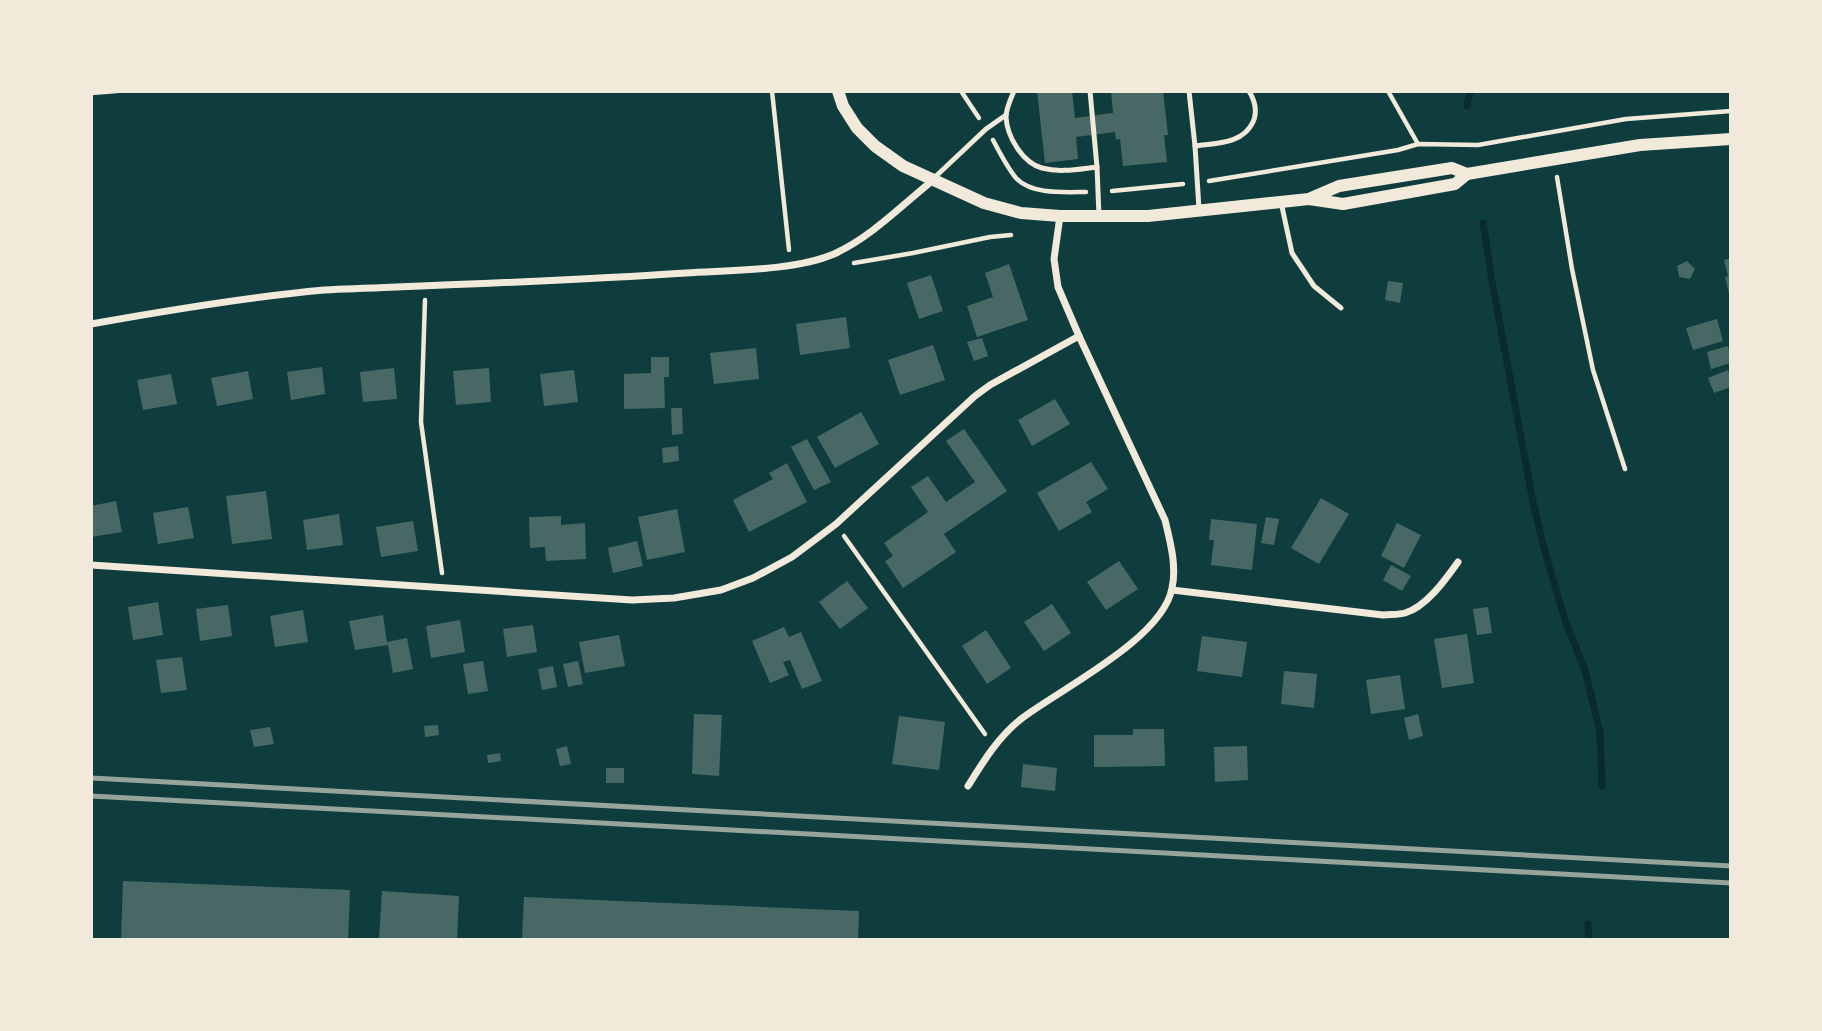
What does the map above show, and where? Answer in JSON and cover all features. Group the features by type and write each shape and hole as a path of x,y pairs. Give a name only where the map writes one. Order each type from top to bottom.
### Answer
{"street":[{"path":"838,91 843,106 857,128 875,146 903,166 984,203 1021,213 1060,216 1148,216 1309,199 1339,186 1452,168 1467,174 1640,145 1731,139"},
{"path":"91,324 227,300 324,290 769,268 833,254 863,238 932,181"},
{"path":"968,786 994,746 1019,720 1133,642 1155,620 1172,590 1172,554 1165,520 1058,287 1054,258 1060,216"},
{"path":"91,565 632,600 674,598 721,590 752,578 807,548 975,396 1079,336"},
{"path":"1172,590 1383,615 1407,613 1427,600 1458,562"}],"lane":[{"path":"1014,91 1006,115 1009,131 1020,154 1040,168 1068,171 1097,167"},
{"path":"1090,91 1097,167 1098,216"},
{"path":"1189,91 1199,211"},
{"path":"1195,146 1233,140 1247,134 1256,114 1254,100 1249,91"},
{"path":"932,181 986,129 1006,115"},
{"path":"1281,202 1292,253 1314,286 1342,308"}],"path":[{"path":"91,93 117,91"},
{"path":"772,91 790,264"},
{"path":"961,91 974,108"},
{"path":"1388,91 1418,144"},
{"path":"1212,181 1398,150 1418,144 1478,145 1626,119 1731,111"},
{"path":"1554,158 1572,269 1593,370 1625,469"},
{"path":"1113,191 1177,185"},
{"path":"842,265 990,236 1012,235"},
{"path":"425,286 421,422 445,587"},
{"path":"836,524 994,746"}],"building":[{"path":"1037,91 1072,91 1075,118 1113,113 1111,91 1163,91 1168,135 1164,135 1167,162 1123,166 1120,139 1116,140 1115,132 1076,137 1078,159 1045,163"},
{"path":"1731,258 1731,297 1730,297 1724,260"},
{"path":"1687,261 1695,269 1690,279 1679,277 1677,266"},
{"path":"1009,264 1028,320 977,337 967,306 993,297 985,273"},
{"path":"931,275 943,311 919,319 907,283"},
{"path":"1388,281 1403,283 1400,303 1385,300"},
{"path":"846,317 850,348 800,355 796,324"},
{"path":"1717,319 1723,341 1693,350 1686,328"},
{"path":"982,338 988,356 974,361 967,342"},
{"path":"933,345 945,380 900,395 888,360"},
{"path":"1728,346 1731,363 1711,369 1707,352"},
{"path":"756,348 759,379 714,384 710,353"},
{"path":"651,357 669,357 669,377 664,377 665,408 624,409 624,374 651,373"},
{"path":"322,367 325,394 291,400 287,372"},
{"path":"394,368 397,399 363,402 360,372"},
{"path":"489,368 491,402 456,405 453,371"},
{"path":"574,370 578,402 544,406 540,374"},
{"path":"1728,370 1731,387 1714,393 1708,378"},
{"path":"248,371 253,399 217,406 211,378"},
{"path":"171,374 177,404 143,410 137,380"},
{"path":"1055,399 1070,424 1032,446 1018,420"},
{"path":"671,408 682,408 683,434 672,435"},
{"path":"861,412 879,444 835,468 817,437"},
{"path":"964,429 1007,491 944,534 956,552 903,588 885,561 893,556 884,543 928,512 911,487 928,476 946,502 975,482 946,441"},
{"path":"807,439 831,482 814,490 791,447"},
{"path":"678,446 679,461 663,463 662,448"},
{"path":"1091,462 1108,489 1086,502 1092,512 1059,531 1037,493"},
{"path":"787,463 807,502 749,532 733,500 773,479 769,473"},
{"path":"266,491 272,539 232,544 226,496"},
{"path":"1321,498 1349,514 1319,564 1291,548"},
{"path":"116,501 122,532 91,537 91,506"},
{"path":"188,507 194,538 158,544 153,513"},
{"path":"677,509 685,552 647,560 638,517"},
{"path":"339,514 343,545 307,550 303,520"},
{"path":"561,516 561,525 585,523 586,559 546,561 545,547 530,548 529,517"},
{"path":"1266,517 1279,519 1274,545 1261,543"},
{"path":"1211,519 1257,524 1252,570 1211,565 1214,540 1209,540"},
{"path":"413,521 418,551 381,557 376,527"},
{"path":"1397,523 1421,535 1404,568 1381,556"},
{"path":"637,541 643,566 613,573 608,548"},
{"path":"1119,561 1138,589 1106,610 1087,582"},
{"path":"1391,565 1411,576 1402,591 1383,580"},
{"path":"847,581 868,608 840,629 819,602"},
{"path":"158,602 163,635 133,640 128,607"},
{"path":"1052,604 1071,633 1044,651 1024,622"},
{"path":"228,605 232,636 200,641 196,609"},
{"path":"1488,607 1492,633 1477,635 1473,609"},
{"path":"303,610 308,642 275,647 270,616"},
{"path":"383,615 387,642 407,638 413,669 393,673 388,645 355,650 349,621"},
{"path":"460,620 465,652 431,658 426,626"},
{"path":"533,625 537,652 507,657 503,629"},
{"path":"784,627 789,637 801,632 822,681 802,689 790,660 783,662 789,675 770,683 752,641"},
{"path":"986,630 1011,668 987,684 962,646"},
{"path":"1467,634 1474,683 1442,688 1434,639"},
{"path":"619,635 625,666 585,673 579,642"},
{"path":"1202,636 1247,642 1242,677 1197,671"},
{"path":"182,657 187,690 161,693 156,660"},
{"path":"483,661 488,691 468,694 463,664"},
{"path":"578,661 583,684 568,687 563,664"},
{"path":"553,666 557,687 542,690 538,669"},
{"path":"1284,671 1317,674 1314,708 1281,704"},
{"path":"1400,675 1405,709 1371,714 1366,680"},
{"path":"694,714 722,715 719,776 692,774"},
{"path":"1418,714 1423,736 1409,740 1404,718"},
{"path":"899,716 945,722 939,770 892,764"},
{"path":"438,725 439,735 425,737 424,726"},
{"path":"270,727 274,744 254,747 250,730"},
{"path":"1133,729 1164,729 1165,766 1094,767 1094,735 1133,735"},
{"path":"567,746 571,764 560,766 556,749"},
{"path":"1247,746 1248,780 1215,782 1214,747"},
{"path":"500,753 501,761 488,763 487,755"},
{"path":"1023,764 1057,768 1055,791 1021,787"},
{"path":"606,768 624,768 624,783 606,783"},
{"path":"123,881 350,890 348,940 121,940"},
{"path":"382,891 459,896 457,940 379,940"},
{"path":"524,897 859,911 858,940 522,940"}],"waterway":[{"path":"1467,106 1470,91"},
{"path":"1483,223 1533,502 1565,620 1585,670 1600,732 1602,786"},
{"path":"1588,924 1589,940"}],"railway":[{"path":"91,778 1731,866"},
{"path":"91,796 1731,883"}]}
